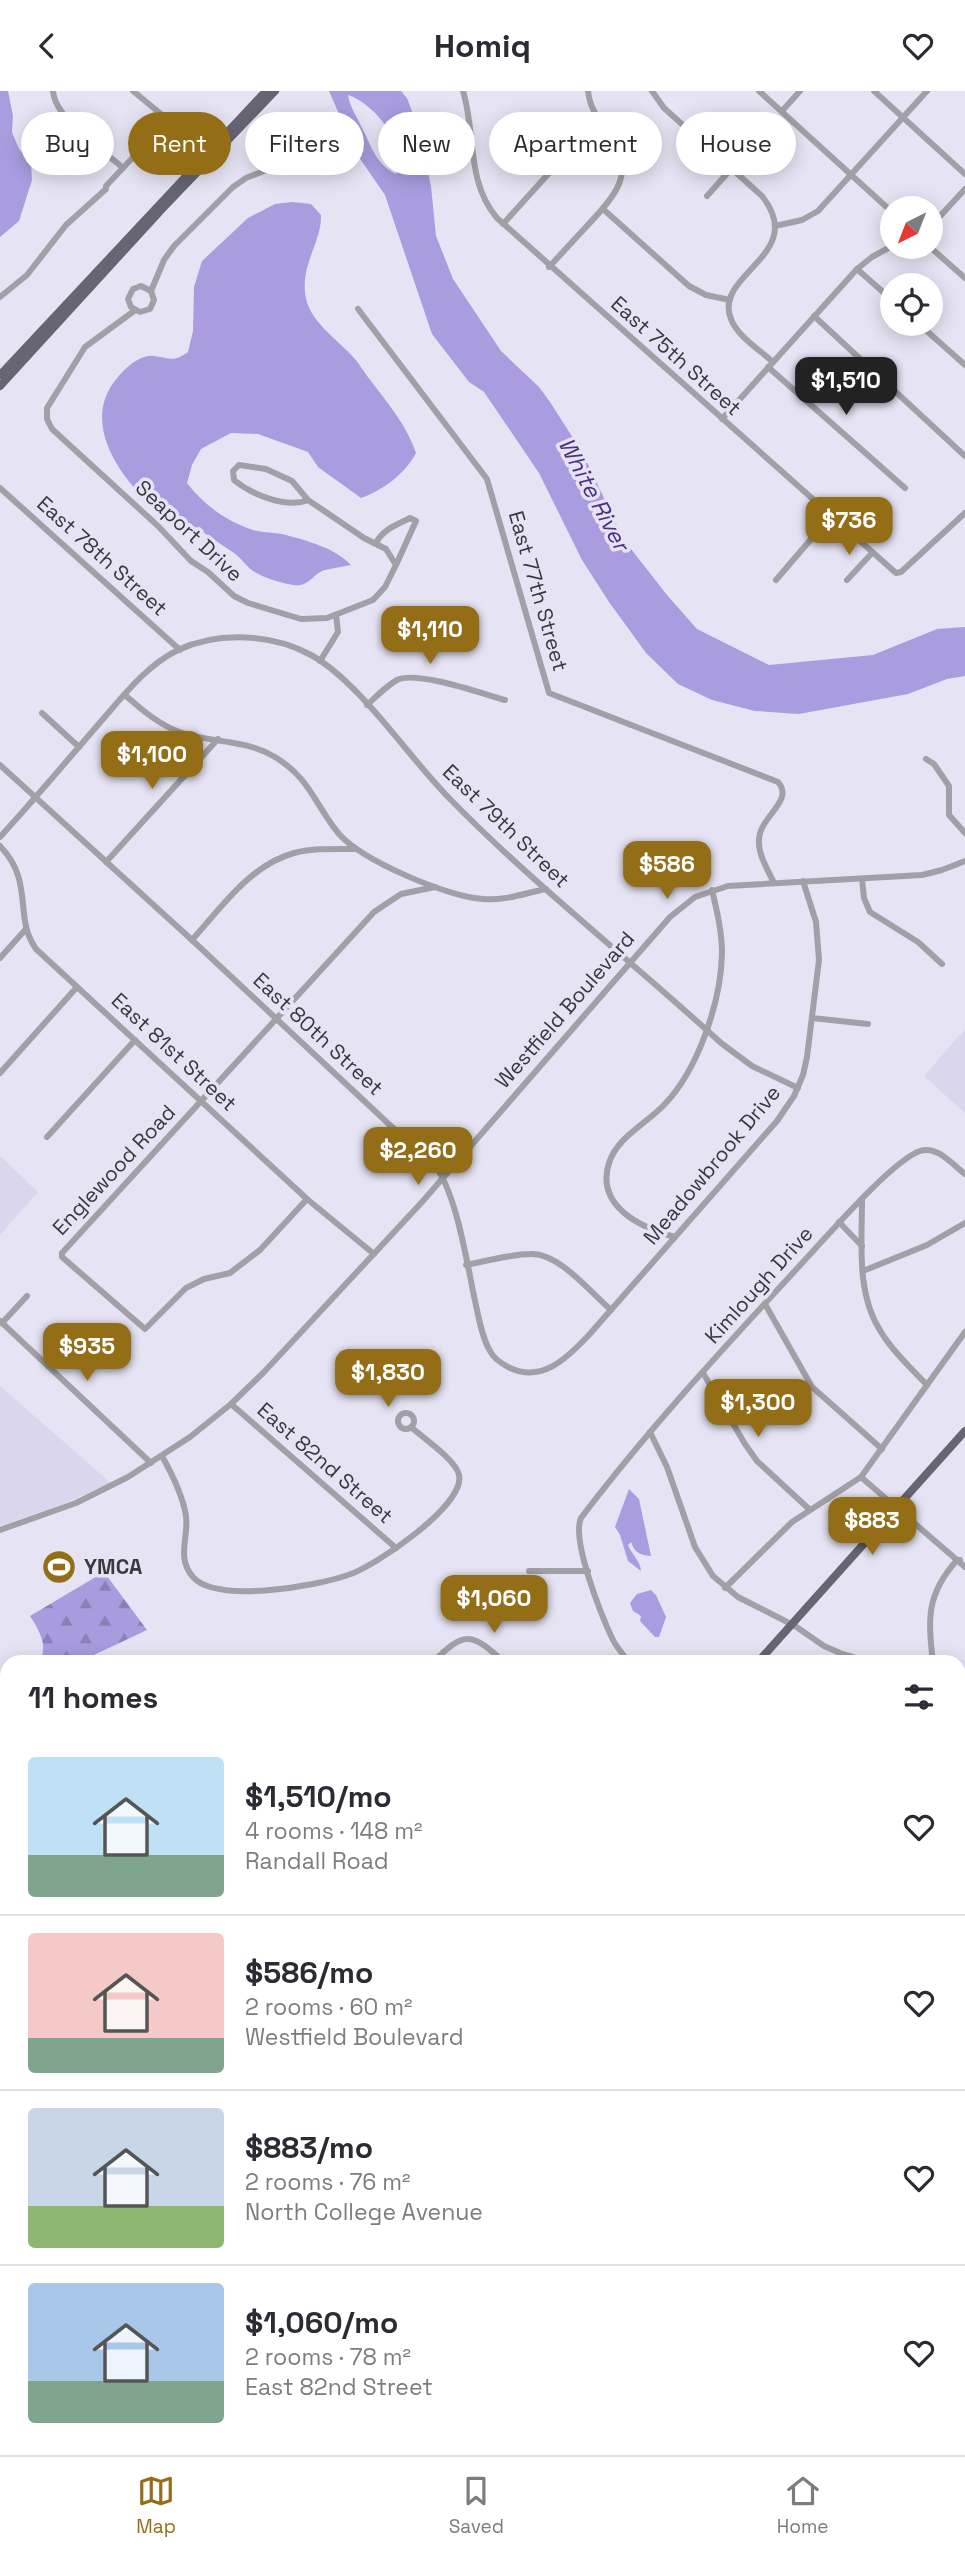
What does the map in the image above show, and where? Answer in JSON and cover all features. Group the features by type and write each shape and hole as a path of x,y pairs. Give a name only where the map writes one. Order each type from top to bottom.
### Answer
{"main road":[{"path":"0,386 256,106 266,91"},
{"path":"0,375 256,106 275,91"},
{"path":"764,1655 965,1431"}],"street":[{"path":"55,91 55,104 123,168"},
{"path":"133,91 156,112"},
{"path":"139,91 160,112"},
{"name":"East 75th Street","path":"463,91 479,187 488,207 503,224 872,553 899,574 965,513"},
{"path":"588,91 594,112"},
{"path":"652,91 676,119"},
{"path":"759,91 880,201"},
{"path":"782,111 800,91"},
{"path":"874,91 965,174"},
{"path":"775,226 798,222 812,215 928,91"},
{"path":"0,295 27,269 69,215 106,186 128,163"},
{"path":"151,291 140,286 130,291 128,300 134,311 142,312 151,308 154,300 151,291 164,260 174,246 233,187 254,175"},
{"path":"503,224 547,175"},
{"path":"550,267 617,192 621,175"},
{"path":"706,196 726,175"},
{"path":"738,175 768,203 775,226 773,240 767,252 733,291 729,313 734,325 770,365 905,488"},
{"path":"943,213 965,189"},
{"path":"603,209 689,286 706,295 730,300"},
{"path":"722,419 858,268 880,253"},
{"path":"943,259 965,278"},
{"path":"858,268 880,289"},
{"name":"East 77th Street","path":"358,309 487,479 549,693 778,782 784,790 783,799 765,820 759,838 760,851 774,883"},
{"name":"Seaport Drive","path":"134,311 85,347 48,406 46,417 52,429 158,526 184,555 208,572 233,596 248,603 301,619 315,620 336,615 373,600 385,587 416,521 410,518 384,531 376,543"},
{"path":"814,316 965,456"},
{"path":"932,336 965,365"},
{"path":"308,501 292,503 254,492 234,481 233,471 243,465 266,469 295,483 308,501 390,553 396,565"},
{"name":"East 78th Street","path":"0,488 180,650"},
{"path":"813,500 821,517 820,529"},
{"path":"776,580 830,517"},
{"path":"847,580 872,553"},
{"path":"320,660 338,632 336,615"},
{"name":"East 79th Street","path":"0,837 125,695 158,663 180,650 218,639 254,638 288,646 320,660 367,705 450,800 707,1032 752,1066 798,1088"},
{"path":"367,705 394,682 407,677 442,682 505,700"},
{"path":"125,695 167,727 190,735 257,748 291,768 313,792 335,828 356,849 435,887 492,900 546,889"},
{"path":"42,713 79,747"},
{"path":"106,862 218,739"},
{"path":"926,759 934,764 948,786 948,815 965,833"},
{"name":"East 80th Street","path":"0,765 438,1170 456,1216 480,1323 491,1352 503,1364 529,1374"},
{"name":"East 81st Street","path":"0,846 12,860 21,882 26,929 36,949 307,1199 374,1254"},
{"path":"192,940 243,884 268,864 284,856 307,851 356,849"},
{"name":"Westfield Boulevard","path":"0,1530 85,1499 151,1463 231,1404 374,1254 629,964 681,907 695,897 728,886 930,874 965,861"},
{"path":"862,879 864,898 870,912 918,942 942,964"},
{"name":"Meadowbrook Drive","path":"529,1374 543,1371 585,1339 780,1118 798,1088 807,1057 819,941 803,881"},
{"name":"Englewood Road","path":"307,1199 261,1250 228,1274 204,1279 186,1287 145,1329 90,1279 67,1263 62,1253 379,908 401,894 435,887"},
{"path":"675,1237 640,1225 620,1210 608,1187 607,1170 619,1146 661,1108 676,1090 707,1032 722,954 720,926 712,890"},
{"path":"0,958 26,929"},
{"path":"0,1073 78,987"},
{"path":"812,1018 868,1024"},
{"path":"47,1137 135,1040"},
{"name":"Kimlough Drive","path":"588,1571 578,1535 583,1515 650,1432 839,1222 898,1166 918,1151 939,1153 965,1174"},
{"path":"862,1200 863,1271 866,1294 877,1326 927,1385"},
{"path":"839,1222 862,1246"},
{"path":"863,1271 927,1245 965,1223"},
{"path":"467,1265 527,1254 547,1257 562,1266 611,1310"},
{"path":"27,1296 1,1322 151,1463"},
{"path":"765,1304 812,1387 882,1449"},
{"path":"725,1588 789,1525 809,1509 862,1477 965,1332"},
{"path":"703,1373 757,1461 809,1509"},
{"name":"East 82nd Street","path":"231,1404 396,1548"},
{"path":"162,1456 170,1470 186,1518 183,1557 193,1577 204,1585 248,1592 299,1586 349,1575 396,1548 455,1495 460,1479 454,1464 411,1427"},
{"path":"650,1432 667,1467 695,1547 706,1567 725,1588 836,1652 846,1655"},
{"path":"862,1477 965,1567"},
{"path":"957,1560 965,1562"},
{"path":"932,1655 929,1629 931,1604 940,1580 957,1560"},
{"path":"529,1571 588,1571 612,1636 624,1655"},
{"path":"440,1655 452,1643 469,1639 486,1645 497,1655"}],"shaded area":[{"path":"965,1029 965,1113 924,1076"},
{"path":"0,1156 38,1192 0,1235"},
{"path":"0,1386 110,1483 60,1505 0,1526"}],"green space":[{"path":"104,1572 147,1630 94,1655 42,1655 42,1640 30,1616"}],"water":[{"path":"0,91 8,91 13,116 12,132 21,151 21,175 32,175 32,180 19,221 0,237"},
{"path":"329,91 401,91 412,112 378,112 378,116 348,95 354,112 338,112"},
{"name":"White River","path":"364,132 378,158 378,175 429,175 436,236 453,279 501,351 539,387 550,402 582,452 624,540 697,629 769,665 873,655 937,629 965,627 965,676 947,679 908,694 799,714 755,711 712,700 678,684 646,653 609,602 582,560 539,473 484,392 469,382 432,334 385,195 364,165"},
{"path":"275,204 311,204 321,215 306,271 305,292 311,312 357,362 391,407 416,453 406,468 393,480 361,498 318,467 308,452 258,434 231,433 201,449 192,465 187,483 216,511 253,530 286,535 321,546 351,565 325,570 298,585 278,582 257,574 234,553 199,529 173,520 155,507 127,479 116,462 107,444 103,426 103,408 109,390 128,367 147,356 175,359 188,352 193,331 194,287 202,261 248,218"},
{"path":"629,1489 639,1499 651,1556 638,1553 631,1542 628,1545 641,1571 628,1561 615,1527"},
{"path":"651,1590 666,1617 659,1637 655,1637 640,1621 641,1616 633,1611 630,1603 637,1594"}],"place":[{"name":"YMCA","path":"59,1567"}]}
